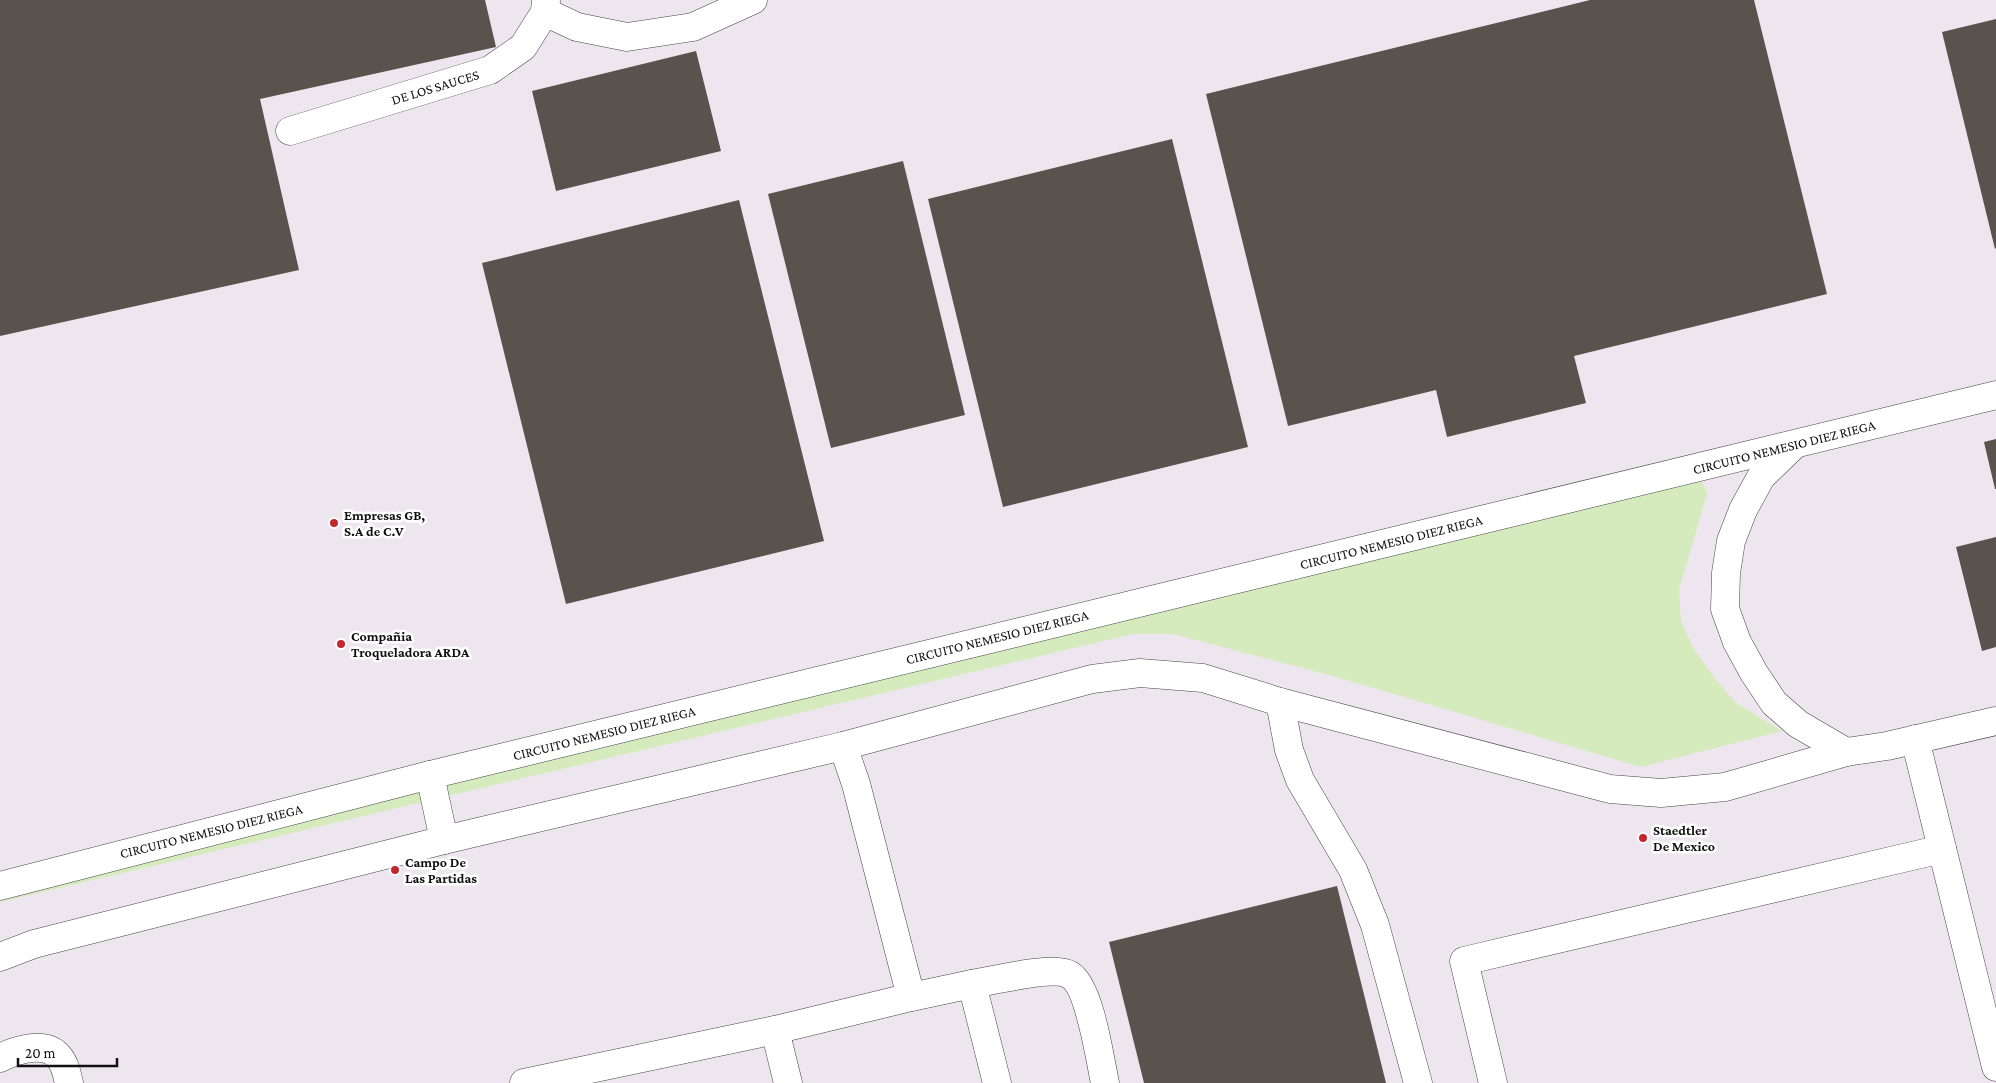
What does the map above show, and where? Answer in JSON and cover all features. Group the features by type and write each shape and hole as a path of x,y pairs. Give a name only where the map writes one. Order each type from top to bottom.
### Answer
{"street":[{"path":"545,6 577,27 627,37 694,27 753,0"},
{"name":"DE LOS SAUCES","path":"290,131 490,70 523,47 545,6"},
{"name":"CIRCUITO NEMESIO DIEZ RIEGA","path":"0,886 430,775 1996,395"},
{"path":"1794,444 1761,477 1743,510 1730,541 1726,573 1725,608 1737,642 1754,673 1774,703 1798,724 1846,752"},
{"path":"0,957 34,944 444,840 843,746 1092,679 1140,673 1202,678 1280,702 1610,789 1661,792 1725,787 1846,752 1887,746 1996,721"},
{"path":"1280,702 1289,750 1300,780 1353,870 1375,926 1418,1083"},
{"path":"1915,739 1996,1067"},
{"path":"843,746 856,784 911,997"},
{"path":"430,775 444,840"},
{"path":"1493,1083 1464,961 1942,849"},
{"path":"524,1083 775,1030 911,997 1049,971 1070,975 1082,989 1091,1018 1105,1083"},
{"path":"972,984 997,1083"},
{"path":"775,1030 788,1083"},
{"path":"0,1058 17,1050 42,1048 58,1056 66,1070 69,1083"}],"shaded area":[{"path":"0,0 1996,0 1996,1083 0,1083"}],"green space":[{"path":"1701,479 1707,494 1679,590 1681,621 1694,649 1716,680 1735,702 1782,731 1641,767 1333,676 1173,634 1133,634 0,902 0,880"}],"building":[{"path":"0,0 485,0 496,47 260,99 299,270 0,336"},
{"path":"1590,0 1754,0 1827,294 1574,356 1586,403 1447,437 1436,390 1288,426 1206,94"},
{"path":"1996,19 1996,248 1995,249 1942,32"},
{"path":"696,51 721,151 556,191 532,91"},
{"path":"1172,139 1248,447 1003,507 928,199"},
{"path":"903,161 965,415 831,448 768,194"},
{"path":"739,200 824,541 566,604 482,263"},
{"path":"1996,439 1996,489 1995,489 1984,442"},
{"path":"1996,537 1996,647 1982,651 1956,547"},
{"path":"1337,886 1386,1083 1144,1083 1109,942"}],"place":[{"name":"Empresas GB, S.A de C.V","path":"334,523"},
{"name":"Compañia Troqueladora ARDA","path":"341,644"},
{"name":"Staedtler De Mexico","path":"1643,838"},
{"name":"Campo De Las Partidas","path":"395,870"}]}
